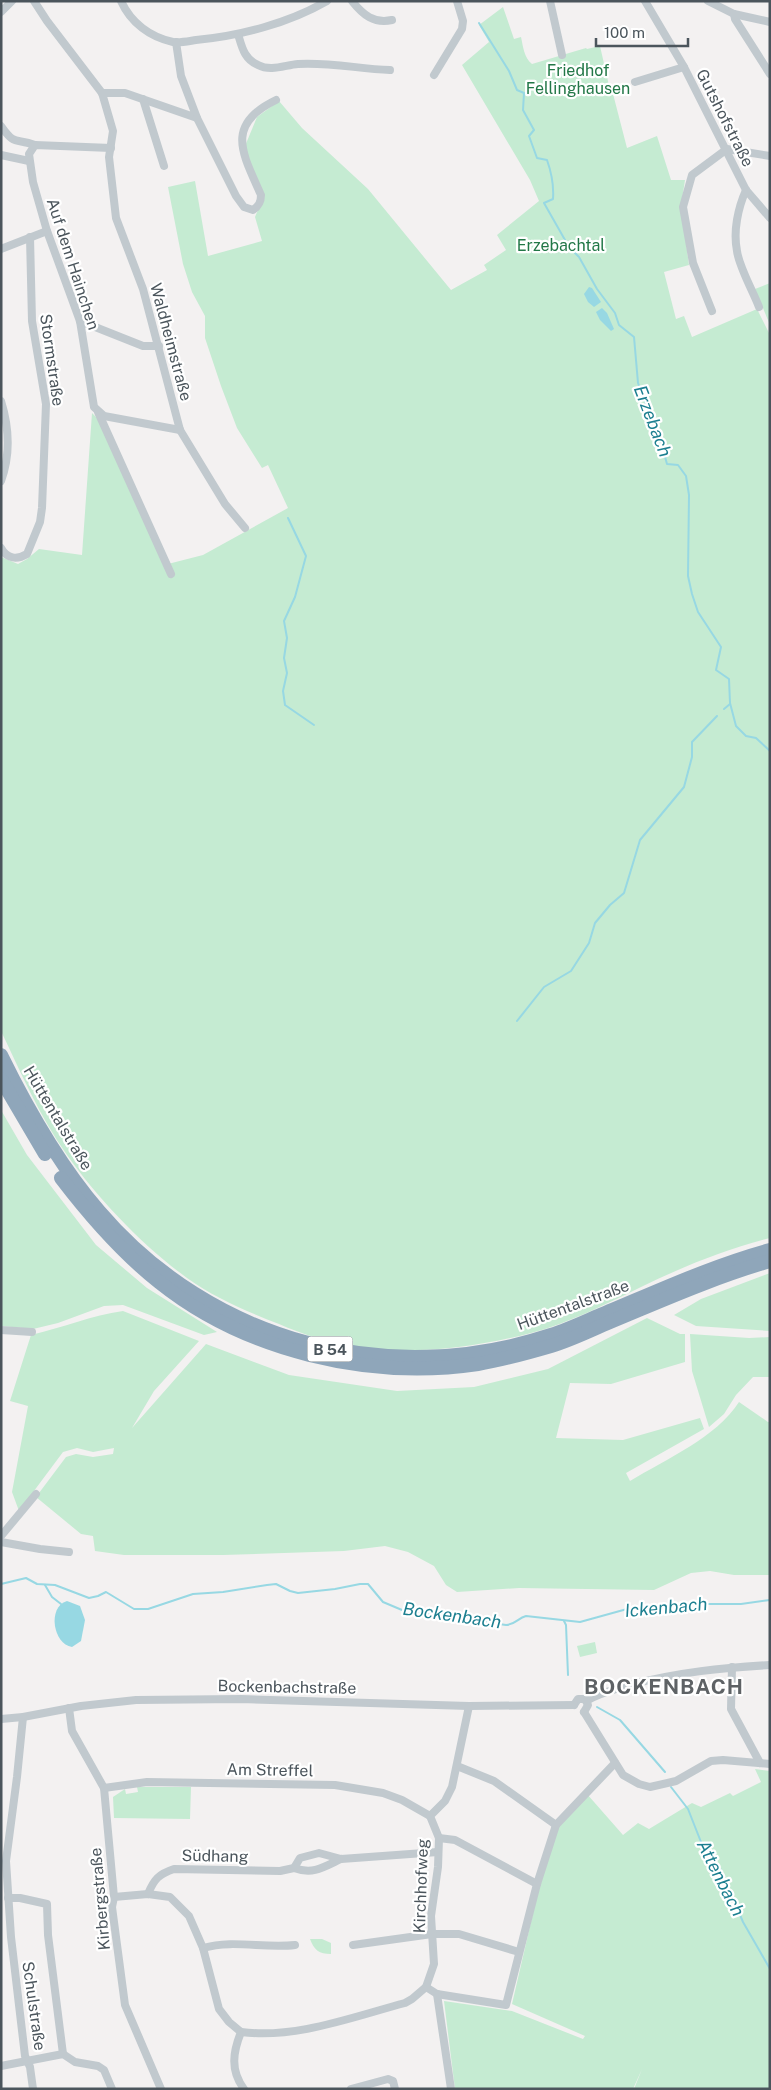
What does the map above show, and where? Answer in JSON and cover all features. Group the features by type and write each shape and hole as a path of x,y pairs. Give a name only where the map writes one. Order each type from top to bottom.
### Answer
{"highway":[{"name":"Hüttentalstraße","path":"1,1055 60,1161 99,1211 131,1245 166,1275 222,1311 263,1329 305,1343 347,1352 391,1357 434,1357 486,1351 551,1335 702,1274 770,1250"},
{"name":"Hüttentalstraße","path":"1,1079 52,1166 91,1217 123,1251 186,1302 216,1319 258,1338 302,1352 345,1362 390,1368 434,1368 478,1364 553,1345 706,1283 770,1261"}],"street":[{"path":"1,12 12,1"},
{"path":"1,126 16,142 90,149 111,148 113,131 102,94 46,21 34,1"},
{"path":"122,1 129,16 140,27 157,37 176,42 238,34 311,5 327,1"},
{"path":"352,1 360,12 367,17 382,22 392,20"},
{"path":"434,75 462,29 463,21 457,1"},
{"path":"550,1 562,55"},
{"name":"Gutshofstraße","path":"645,1 684,67 746,190 770,218"},
{"path":"708,1 734,14 770,22"},
{"path":"734,14 735,19 770,74"},
{"path":"238,34 243,52 248,58 264,67 278,68 285,65 322,63 390,70"},
{"path":"176,42 181,76 197,118 236,196 244,207 253,210 258,207 261,201 260,195 244,156 241,140 243,131 253,114 276,100"},
{"path":"635,82 684,67"},
{"path":"102,94 125,93 197,118"},
{"path":"143,99 164,166"},
{"path":"1,154 29,160 29,153 35,145"},
{"name":"Waldheimstraße","path":"111,148 110,166 116,218 137,271 159,346 180,430 225,504 245,528"},
{"path":"712,311 693,263 683,207 692,175 727,149 770,156"},
{"name":"Auf dem Hainchen","path":"29,160 33,182 47,230 80,321 96,409 171,574"},
{"path":"746,190 740,204 736,226 737,252 759,307"},
{"path":"1,249 47,230"},
{"name":"Stormstraße","path":"1,548 8,556 15,558 22,557 30,548 40,522 44,484 46,404 32,321 32,250 30,237"},
{"path":"80,321 143,346 159,346"},
{"path":"1,401 6,418 8,437 7,459 1,481"},
{"path":"96,409 104,416 180,430"},
{"path":"1,1330 32,1332"},
{"path":"1,1536 36,1494"},
{"path":"1,1542 40,1550 69,1552"},
{"path":"584,1712 577,1711 574,1704 578,1699 586,1701 598,1694 665,1676 697,1670 770,1665"},
{"path":"732,1667 731,1709 760,1762"},
{"name":"Bockenbachstraße","path":"1,1719 136,1700 241,1699 469,1706 574,1704"},
{"path":"584,1712 588,1707 586,1701"},
{"name":"Kirchhofweg","path":"426,1986 434,1964 431,1916 439,1838 430,1816 450,1794 469,1706"},
{"name":"Kirbergstraße","path":"69,1708 72,1730 104,1788 114,1897 112,1907 125,2005 161,2089"},
{"path":"584,1712 623,1775 632,1781 650,1787 676,1782 710,1761 723,1760 770,1764"},
{"name":"Schulstraße","path":"23,1717 18,1777 6,1861 8,1898 25,2056 28,2061 33,2089"},
{"path":"114,1897 148,1894 170,1897 189,1916 203,1948 218,2009 241,2032 273,2033 332,2023 405,2003 426,1986 437,1994 506,2005 537,1884 556,1824 615,1763"},
{"path":"456,1766 494,1781 556,1824"},
{"name":"Am Streffel","path":"104,1788 147,1782 335,1785 383,1793 402,1800 430,1816"},
{"path":"439,1838 456,1840 537,1884"},
{"name":"Südhang","path":"294,1868 300,1858 319,1853 341,1859 438,1852"},
{"name":"Südhang","path":"148,1894 154,1880 161,1874 174,1869 280,1871 294,1868 305,1872 324,1867 341,1859"},
{"path":"8,1898 20,1898 47,1904 48,1934 64,2054 75,2062 98,2066 104,2070 112,2089"},
{"path":"353,1945 432,1934 458,1934 520,1952"},
{"path":"203,1948 232,1943 295,1945"},
{"path":"437,1994 451,2089"},
{"path":"241,2032 235,2045 233,2062 235,2074 244,2089"},
{"path":"1,2066 64,2054"},
{"path":"351,2089 388,2079 393,2081 395,2089"}],"green space":[{"path":"503,7 514,39 521,37 523,48 532,64 586,48 600,46 610,90 612,90 627,148 657,136 671,180 685,180 681,206 689,265 664,272 676,319 684,316 692,337 757,309 770,335 770,1238 687,1266 586,1313 531,1333 487,1343 441,1349 372,1349 341,1344 288,1328 220,1298 170,1265 122,1221 79,1172 57,1140 40,1110 1,1031 1,557 18,564 39,549 82,555 92,413 98,419 164,565 203,555 288,508 268,465 262,468 237,428 221,386 205,338 205,316 192,292 183,264 168,187 195,181 208,256 262,241 255,217 260,205 245,146 257,117 279,101 302,128 368,189 451,290 487,270 484,265 506,250 497,235 539,201 530,180 462,65 489,42 479,25"},
{"path":"770,283 770,325 755,289"},
{"path":"1,1110 27,1155 96,1245 147,1288 217,1332 204,1335 123,1305 104,1306 58,1323 33,1329 1,1326"},
{"path":"770,1273 770,1331 696,1326 674,1315 701,1299"},
{"path":"123,1311 199,1341 154,1391 132,1428 206,1344 289,1375 397,1391 474,1387 548,1369 647,1318 680,1334 685,1334 685,1362 611,1384 570,1383 556,1438 623,1440 700,1418 704,1429 626,1473 630,1481 704,1437 729,1415 739,1402 770,1422 770,1575 734,1575 710,1571 691,1573 654,1590 519,1588 457,1592 446,1585 434,1566 408,1552 385,1546 344,1551 223,1555 124,1555 95,1551 93,1536 81,1534 36,1497 66,1457 76,1454 93,1457 113,1454 114,1448 93,1452 77,1448 63,1452 19,1511 12,1492 28,1406 10,1401 31,1335 100,1315"},
{"path":"690,1334 749,1338 770,1337 770,1377 753,1377 736,1395 724,1414 709,1427 692,1371"},
{"path":"595,1642 597,1653 580,1657 577,1646"},
{"path":"755,1769 770,1771 770,2089 634,2089 642,2069 633,2089 455,2089 444,2001 512,2011 583,2039 585,2036 512,2004 540,1883 559,1823 587,1794 623,1835 638,1823 649,1829 692,1803 701,1807 730,1793 733,1796 761,1782"},
{"path":"137,1787 191,1787 190,1819 114,1818 113,1797 125,1789 126,1794 138,1792"},
{"path":"310,1939 322,1939 331,1943 331,1954 317,1951"}],"water":[{"path":"589,287 592,288 601,302 594,307 588,302 584,294"},
{"path":"602,308 607,313 614,329 611,331 600,320 596,312"},
{"path":"67,1601 80,1606 85,1620 81,1641 72,1647 60,1639 55,1625 57,1610"}],"waterway":[{"name":"Erzebach","path":"479,23 509,71 517,90 524,93 523,110 534,130 529,136 537,158 547,160 552,180 553,199 544,203 569,247 579,257 597,289 615,313 619,325 634,337 638,383 667,464 678,465 686,476 689,495 688,576 698,612 721,647 716,670 729,679 730,703 736,726 746,736 756,738 770,751"},
{"path":"288,518 306,556 295,597 284,621 287,638 284,658 287,673 283,691 285,705 314,725"},
{"name":"Erzebach","path":"724,709 730,704"},
{"path":"517,1021 544,987 571,971 589,943 595,923 610,905 624,893 640,840 684,787 692,757 692,742 717,716"},
{"name":"Bockenbach","path":"1,1584 26,1578 37,1584 55,1585 89,1598 106,1592 134,1609 148,1609 193,1594 223,1592 276,1584 298,1593 368,1584 383,1602 402,1610 506,1625 512,1624 526,1616 580,1622 627,1609 670,1604 741,1604 770,1600"},
{"path":"45,1585 52,1597 61,1604"},
{"name":"Attenbach","path":"564,1621 566,1625 568,1675"},
{"name":"Attenbach","path":"597,1707 620,1720 665,1772"},
{"name":"Attenbach","path":"671,1787 688,1809 701,1842 721,1870 743,1922 770,1969"}],"district":[{"name":"BOCKENBACH","path":"664,1686"}],"park label":[{"name":"Friedhof Fellinghausen","path":"578,79"},
{"name":"Erzebachtal","path":"561,245"}],"water label":[{"name":"Ickenbach","path":"666,1607"}]}
